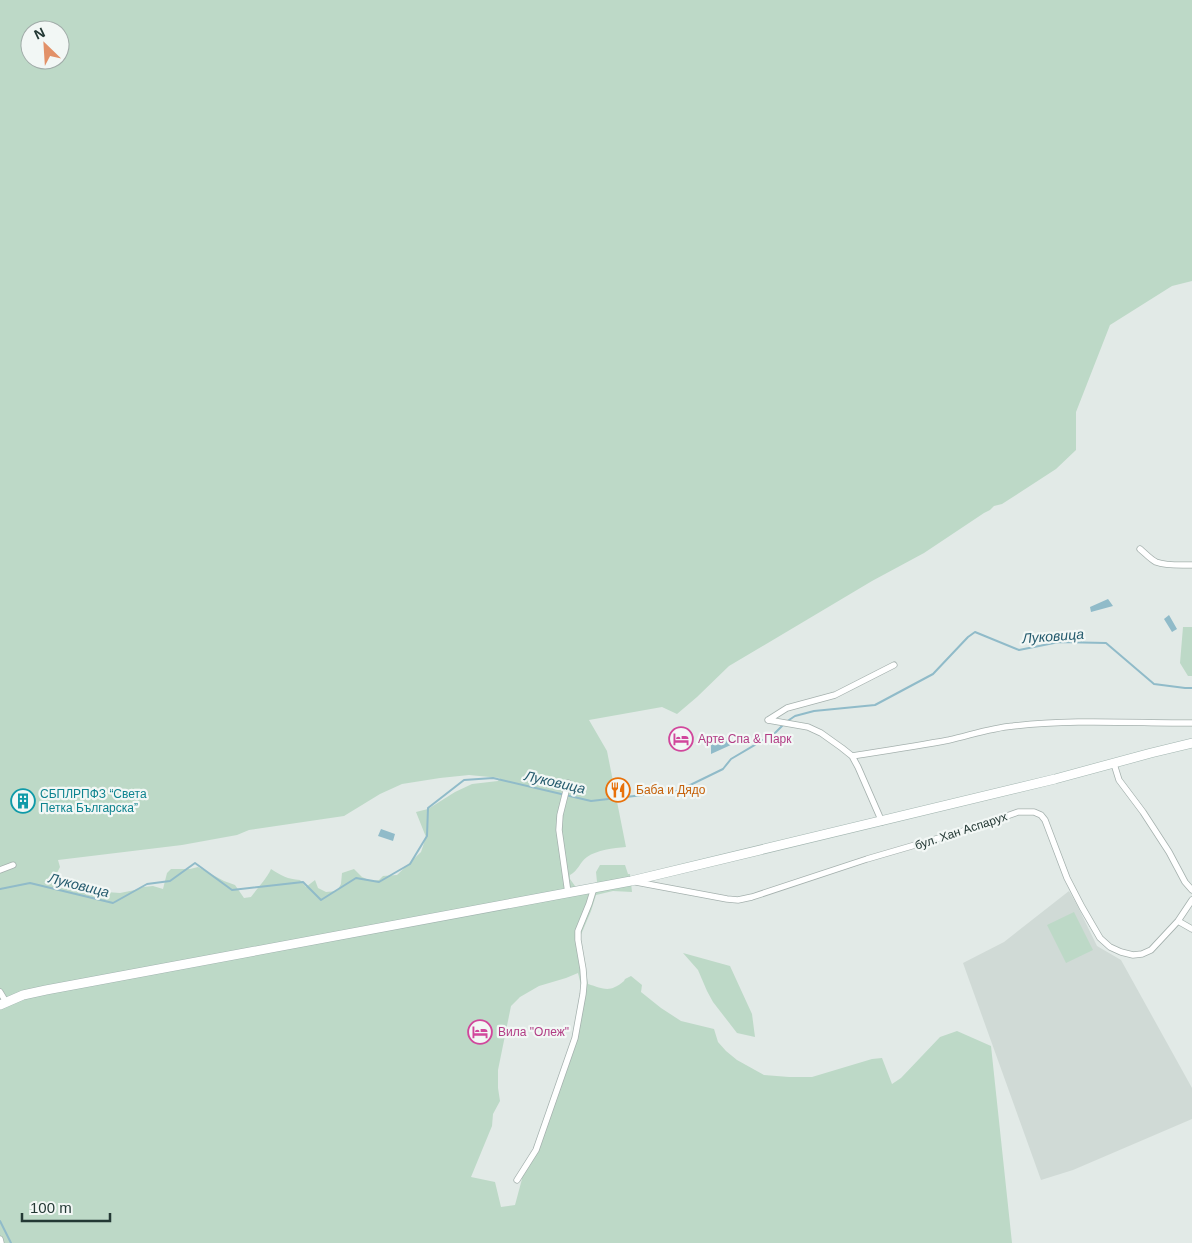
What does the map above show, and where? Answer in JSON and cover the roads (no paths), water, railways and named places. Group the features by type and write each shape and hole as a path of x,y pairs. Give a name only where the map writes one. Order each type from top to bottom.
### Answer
{"main road":[{"path":"3,1003 23,995 46,990 631,881 1055,780 1192,743"}],"street":[{"path":"1140,550 1155,561 1166,564 1192,565"},
{"path":"882,822 852,756 821,733 808,727 768,720 787,708 835,694 894,665"},
{"path":"852,756 1014,726 1091,721 1192,723"},
{"path":"1114,764 1119,780 1144,812 1181,875 1192,890"},
{"path":"567,786 560,815 559,830 568,893"},
{"name":"бул. Хан Аспарух","path":"631,881 738,900 970,829 1018,812 1027,811 1041,815 1045,820 1067,878 1100,938 1110,947 1133,955 1142,954 1150,950 1178,921 1192,900"},
{"path":"0,870 13,865"},
{"path":"517,1180 536,1150 575,1038 584,994 578,931 594,888"},
{"path":"1178,921 1192,930"},
{"path":"0,992 3,1003"},
{"path":"0,1239 1,1243"}],"water":[{"path":"1108,599 1113,606 1091,612 1090,607"},
{"path":"1169,615 1177,629 1172,632 1164,619"},
{"path":"726,737 733,744 711,754 711,743"},
{"path":"381,829 395,834 393,841 378,836"}],"waterway":[{"name":"Луковица","path":"786,722 795,716 814,711 875,705 933,674 975,632 1019,650 1059,642 1106,643 1154,684 1192,688"},
{"name":"Луковица","path":"0,889 30,883 113,903 147,884 170,881 195,863 232,890 303,882 321,900 356,878 379,882 410,864 427,836 428,808 464,780 493,778 591,801 678,791 723,769 731,759 775,733 783,725"},
{"path":"0,1221 11,1243"}],"place":[{"name":"Арте Спа & Парк","path":"681,739"},
{"name":"Баба и Дядо","path":"618,790"},
{"name":"СБПЛРПФЗ “Света Петка Българска”","path":"23,801"},
{"name":"Вила \"Олеж\"","path":"480,1032"}]}
